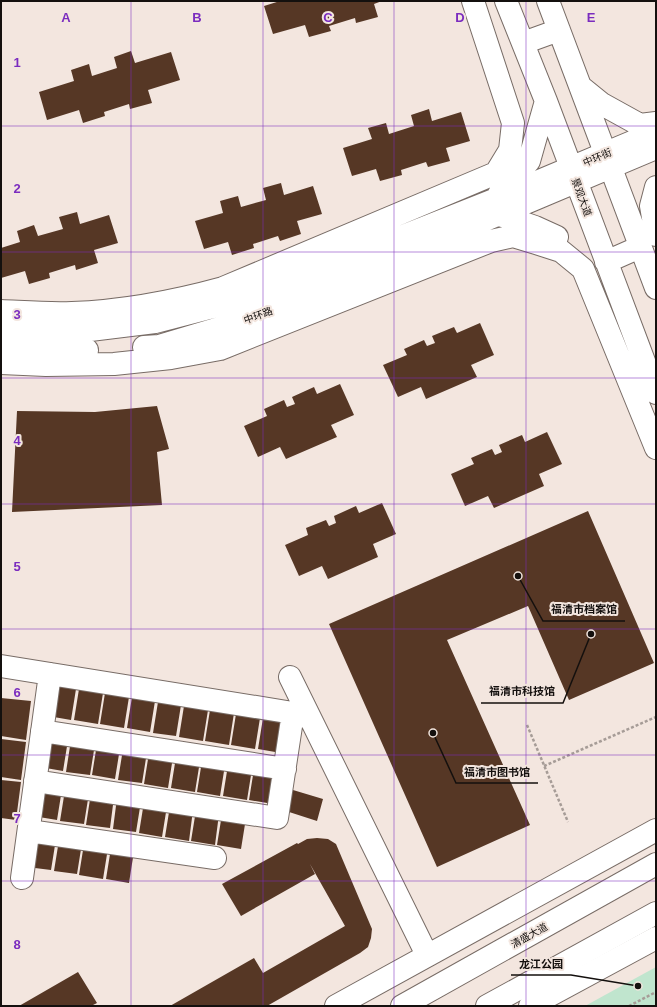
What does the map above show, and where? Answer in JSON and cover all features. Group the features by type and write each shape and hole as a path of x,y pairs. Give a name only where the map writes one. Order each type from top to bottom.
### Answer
{"street":[{"path":"1,311 70,313 123,310 176,301 222,288 496,173 510,150 513,123 473,1"},
{"name":"景观大道","path":"506,1 546,101 656,393"},
{"path":"548,1 608,160 652,261"},
{"path":"523,43 559,30"},
{"path":"581,87 602,104 640,124 656,122"},
{"path":"546,101 529,161 497,207 568,243 616,288"},
{"name":"中环街","path":"497,207 608,160 656,132"},
{"name":"中环街","path":"608,160 656,148"},
{"path":"652,261 651,206 656,187"},
{"name":"中环路","path":"1,330 74,332 155,322 247,298 497,207"},
{"name":"中环路","path":"1,347 75,351 159,346 253,318 497,207"},
{"path":"1,363 46,366 114,364 171,358 220,349 491,241 512,236 561,251 582,269 656,448"},
{"path":"606,262 652,261"},
{"path":"1,666 301,715"},
{"path":"22,878 50,674"},
{"path":"290,677 301,715 427,955"},
{"path":"35,781 277,818 285,769 301,715"},
{"path":"42,732 285,769"},
{"path":"336,1006 656,830"},
{"path":"29,831 215,858"},
{"name":"清盛大道","path":"402,1006 656,864"},
{"path":"487,1006 656,913"},
{"path":"530,1006 656,938"}],"path":[{"path":"544,766 656,717"},
{"path":"527,725 568,822"},
{"path":"629,1006 656,992"}],"green space":[{"path":"656,967 656,1006 585,1006"}],"building":[{"path":"280,1 382,1 374,4 378,17 356,23 355,18 329,26 331,31 309,37 305,25 273,34 264,6"},
{"path":"131,51 135,63 171,52 180,80 148,90 152,103 130,109 129,104 104,112 105,116 83,123 79,110 47,120 39,92 74,81 71,70 89,64 92,76 117,68 114,57"},
{"path":"429,109 432,121 461,112 470,141 446,148 450,161 428,167 426,162 401,170 402,175 380,181 376,169 352,176 343,148 372,139 368,128 386,123 389,134 414,126 411,115"},
{"path":"281,183 284,195 313,186 322,214 297,221 301,234 280,241 278,236 253,244 254,248 232,255 228,242 204,249 195,221 223,213 220,201 238,196 241,207 266,200 263,188"},
{"path":"77,212 80,224 109,215 118,243 94,250 98,263 76,270 75,265 49,273 50,278 29,284 25,271 1,278 1,248 20,242 17,231 34,225 38,236 63,229 59,217"},
{"path":"480,323 494,355 471,365 477,377 426,399 421,387 398,397 383,365 407,355 404,349 424,340 427,346 435,343 432,336 454,327 457,333"},
{"path":"340,384 354,415 331,425 337,437 286,459 280,447 258,457 244,426 267,416 264,409 284,400 287,407 295,404 292,397 314,387 317,394"},
{"path":"157,406 169,449 157,452 162,505 12,512 17,411 95,412"},
{"path":"547,432 562,464 539,474 544,486 494,508 488,496 465,506 451,474 474,464 471,458 492,449 495,455 502,452 499,445 522,435 525,442"},
{"path":"382,503 396,534 373,544 378,557 328,579 322,566 299,576 285,545 308,535 306,528 326,520 329,526 336,523 334,516 356,506 359,513"},
{"path":"588,511 654,663 569,700 528,606 447,640 530,825 437,867 329,624"},
{"path":"53,685 76,689 71,720 48,716"},
{"path":"79,689 103,693 98,724 74,720"},
{"path":"105,693 129,697 124,728 100,724"},
{"path":"132,697 155,701 150,732 127,728"},
{"path":"1,698 31,701 26,740 1,736"},
{"path":"158,702 181,705 176,736 153,733"},
{"path":"184,706 208,710 203,741 179,737"},
{"path":"210,710 234,713 229,745 205,741"},
{"path":"236,714 260,718 255,749 231,745"},
{"path":"263,718 286,722 281,753 258,749"},
{"path":"44,736 68,740 63,771 40,767"},
{"path":"1,739 26,742 21,780 1,777"},
{"path":"71,740 95,744 90,775 66,772"},
{"path":"97,744 120,748 115,779 92,775"},
{"path":"123,749 147,752 142,783 118,780"},
{"path":"149,753 173,757 168,788 144,784"},
{"path":"176,757 200,761 195,792 171,788"},
{"path":"202,761 225,765 220,796 197,792"},
{"path":"228,765 252,769 247,800 223,796"},
{"path":"254,769 278,773 273,804 249,800"},
{"path":"1,780 21,782 16,820 1,818"},
{"path":"39,785 62,789 57,820 33,816"},
{"path":"65,790 89,793 84,824 60,821"},
{"path":"293,790 323,799 317,821 286,811"},
{"path":"91,793 114,797 110,828 86,825"},
{"path":"117,798 141,801 136,832 113,829"},
{"path":"144,802 167,806 162,837 139,833"},
{"path":"170,806 193,810 189,841 165,837"},
{"path":"196,810 219,814 215,845 191,841"},
{"path":"222,814 246,818 241,849 217,845"},
{"path":"32,836 56,839 51,870 27,867"},
{"path":"307,839 328,839 336,844 372,929 368,947 267,1006 170,1006 254,958 263,973 345,926 310,864 315,874 241,916 222,884 297,843 298,844"},
{"path":"59,840 82,843 77,874 54,871"},
{"path":"84,844 108,848 103,879 79,875"},
{"path":"111,848 134,851 129,883 106,879"},
{"path":"78,972 97,1003 91,1006 19,1006"}],"place":[{"name":"福清市档案馆","path":"518,576"},
{"name":"福清市科技馆","path":"591,634"},
{"name":"福清市图书馆","path":"433,733"},
{"name":"龙江公园","path":"638,986"}]}
